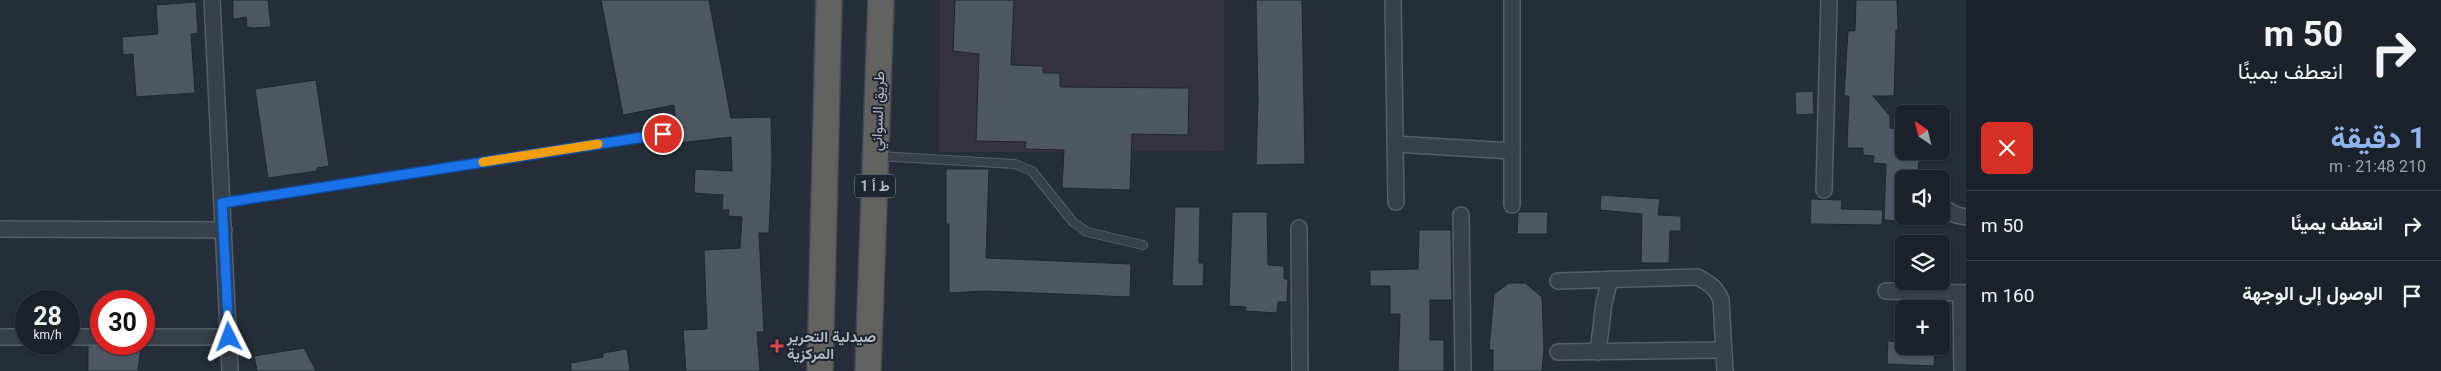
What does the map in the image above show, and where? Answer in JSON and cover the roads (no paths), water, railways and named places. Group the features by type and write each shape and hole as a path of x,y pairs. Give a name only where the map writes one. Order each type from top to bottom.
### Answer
{"highway":[{"path":"820,371 830,0"},
{"name":"طريق السواني","path":"868,371 881,0"}],"street":[{"path":"212,0 230,371"},
{"path":"1393,0 1396,202"},
{"path":"1512,0 1512,205"},
{"path":"1824,190 1829,0"},
{"path":"1395,144 1512,151"},
{"path":"1950,211 1966,217"},
{"path":"1461,216 1463,371"},
{"path":"1299,228 1300,371"},
{"path":"0,229 224,230"},
{"path":"1558,280 1698,277 1709,282 1717,291 1720,300 1725,371"},
{"path":"1598,352 1604,303 1610,279"},
{"path":"1886,291 1963,293 1962,371"},
{"path":"0,337 15,337"},
{"path":"155,337 229,337"},
{"path":"1558,352 1723,350"}],"lane":[{"path":"222,203 663,134"},
{"path":"876,156 1015,164 1032,172 1073,222 1087,232 1144,245"}],"place":[{"name":"صيدلية التحرير المركزية","path":"777,346"}]}
